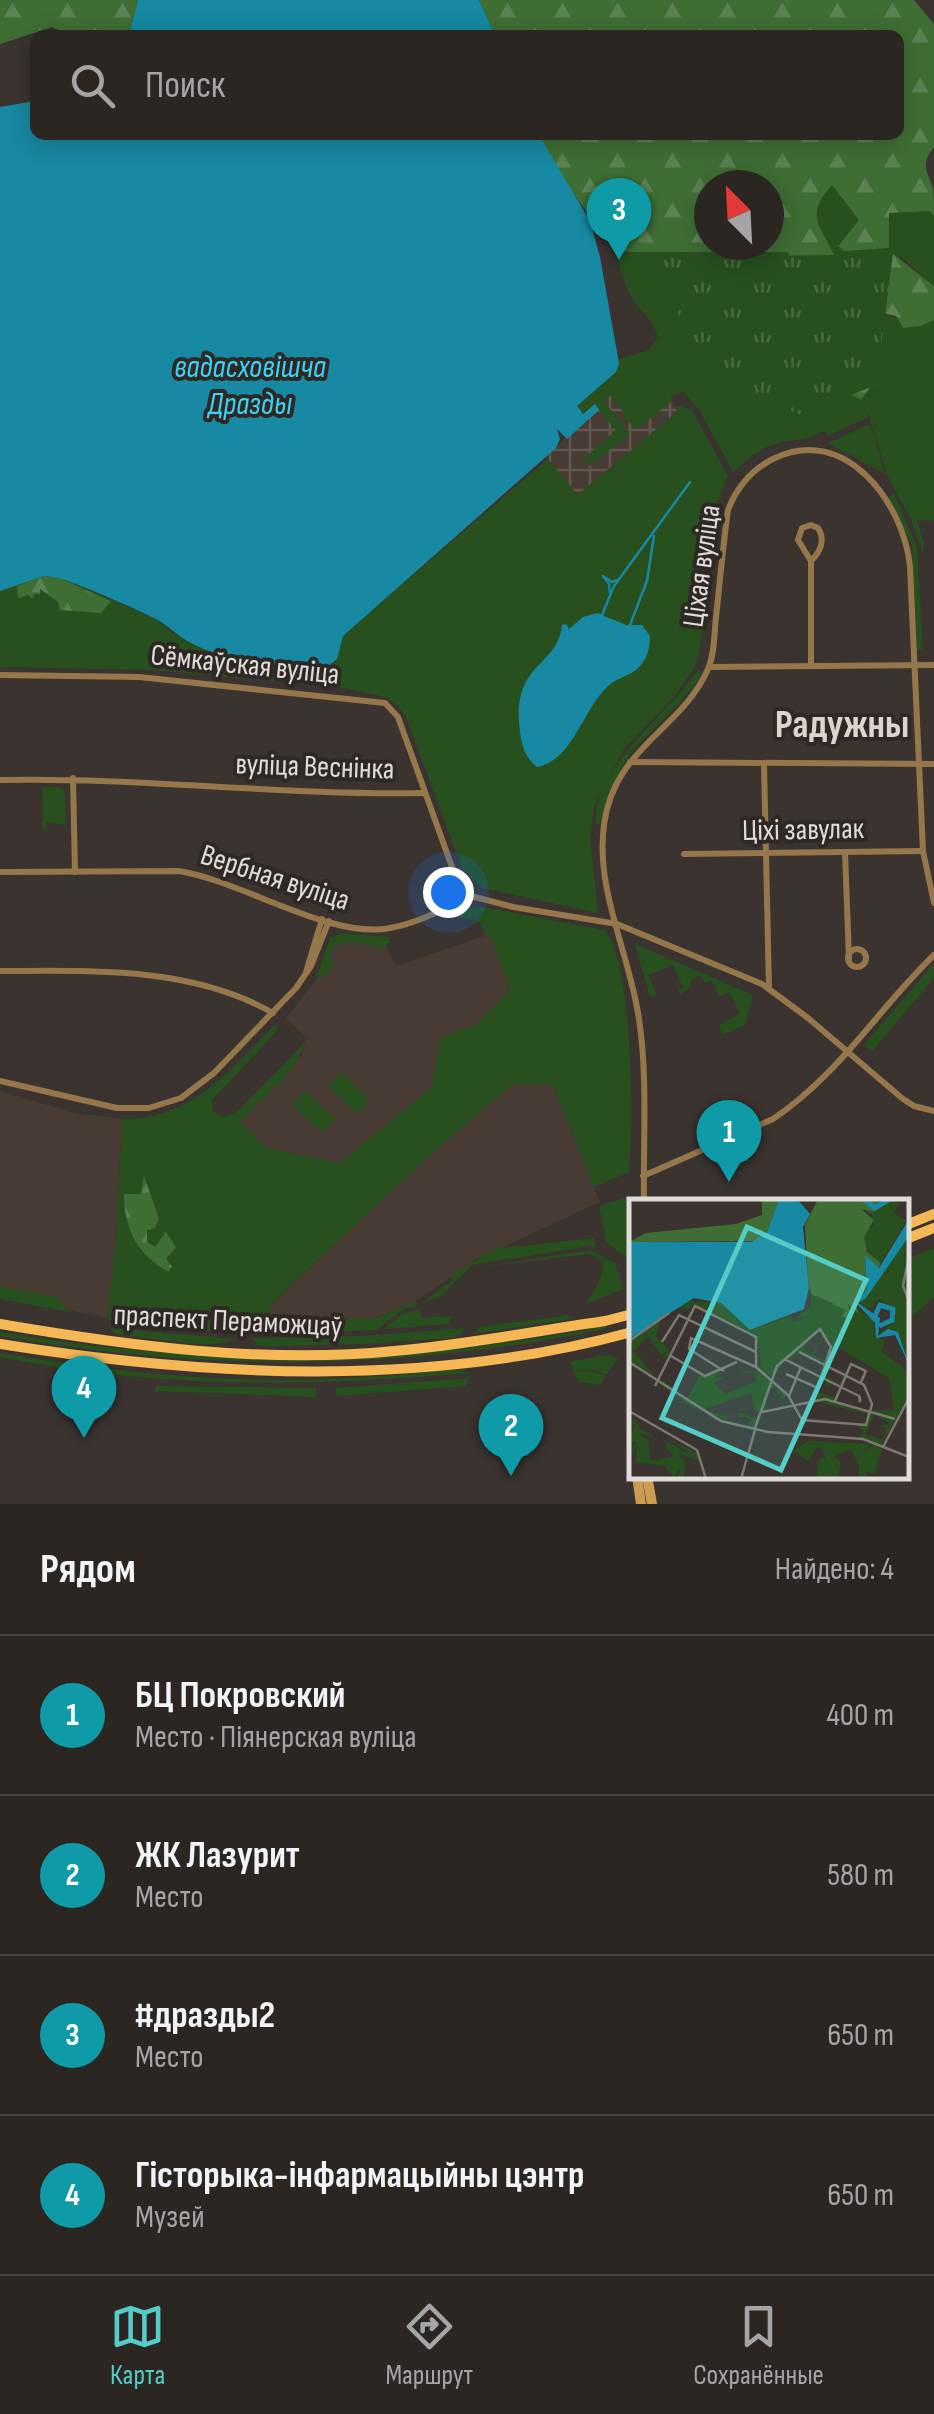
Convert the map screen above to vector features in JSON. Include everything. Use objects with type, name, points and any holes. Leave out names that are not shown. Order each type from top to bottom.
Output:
[{"type":"main road","points":[[909,1224],[934,1214]]},
{"type":"main road","points":[[909,1238],[934,1228]]},
{"type":"main road","name":"праспект Пераможцаў","points":[[0,1324],[67,1336],[185,1348],[318,1354],[394,1351],[629,1315]]},
{"type":"main road","name":"праспект Пераможцаў","points":[[0,1344],[148,1364],[258,1372],[395,1368],[473,1361],[536,1353],[629,1333]]},
{"type":"main road","points":[[637,1479],[641,1504]]},
{"type":"main road","points":[[648,1479],[652,1504]]},
{"type":"street","name":"Ціхая вуліца","points":[[644,1199],[641,1032],[604,865],[604,825],[629,762],[681,709],[709,667],[728,510],[736,491],[767,462],[790,452],[828,452],[856,465],[894,514],[909,553],[923,851],[934,904]]},
{"type":"street","points":[[811,561],[822,540],[818,528],[811,524],[802,528],[798,540],[811,561],[812,666]]},
{"type":"street","points":[[709,667],[934,666]]},
{"type":"street","name":"Сёмкаўская вуліца","points":[[0,674],[139,676],[379,701],[398,718],[425,793]]},
{"type":"street","points":[[629,762],[934,764]]},
{"type":"street","points":[[764,764],[769,989]]},
{"type":"street","points":[[73,778],[76,872]]},
{"type":"street","name":"вуліца Веснінка","points":[[0,780],[73,778],[344,795],[425,793],[456,876],[470,896]]},
{"type":"street","name":"Ціхі завулак","points":[[684,854],[923,851]]},
{"type":"street","points":[[845,852],[848,959]]},
{"type":"street","name":"Вербная вуліца","points":[[0,872],[180,871],[204,875],[326,920],[364,929],[390,929],[470,896]]},
{"type":"street","points":[[470,896],[617,924],[769,989],[903,1099],[934,1111]]},
{"type":"street","points":[[0,1081],[117,1108],[162,1105],[201,1085],[273,1013],[306,973],[326,920]]},
{"type":"street","points":[[643,1176],[774,1119],[812,1091],[934,955]]},
{"type":"street","points":[[0,971],[135,973],[228,992],[273,1013]]},
{"type":"shaded area","points":[[619,359],[640,363],[670,396],[678,411],[578,495],[545,457],[566,438],[535,404],[542,407],[618,367]]},
{"type":"shaded area","points":[[490,934],[510,990],[477,1024],[442,1038],[431,1088],[340,1163],[267,1148],[240,1121],[302,1055],[306,1037],[286,1018],[317,979],[330,947],[347,937],[382,939],[396,966]]},
{"type":"shaded area","points":[[513,1084],[553,1085],[600,1202],[475,1260],[412,1304],[367,1321],[240,1334],[431,1154]]},
{"type":"shaded area","points":[[0,1091],[75,1113],[122,1119],[116,1243],[107,1318],[0,1296]]},
{"type":"green space","points":[[0,0],[138,0],[130,30],[52,27],[30,30],[30,34],[0,44]]},
{"type":"green space","points":[[479,0],[914,0],[934,24],[934,147],[926,163],[933,188],[934,216],[930,211],[889,213],[889,248],[844,251],[838,246],[859,220],[832,185],[818,206],[818,222],[845,288],[792,277],[788,252],[784,252],[784,170],[694,170],[694,252],[615,252],[564,180],[542,140],[904,140],[904,30],[493,30]]},
{"type":"green space","points":[[832,184],[859,220],[838,245],[889,213],[930,211],[934,216],[934,286],[901,257],[878,312],[920,326],[934,320],[934,521],[917,520],[923,554],[910,517],[888,477],[866,407],[868,417],[828,436],[822,431],[812,437],[769,446],[733,472],[700,411],[683,391],[671,396],[672,401],[637,429],[622,417],[624,412],[610,396],[604,402],[629,435],[589,466],[583,459],[616,430],[595,405],[583,414],[577,405],[616,372],[619,359],[647,351],[658,339],[651,322],[629,293],[615,252],[694,252],[694,260],[784,260],[784,252],[788,252],[792,277],[833,254],[818,219],[825,193]]},
{"type":"green space","points":[[893,254],[934,286],[934,320],[903,328],[896,316],[878,312],[869,389],[861,400],[850,394],[877,257]]},
{"type":"green space","points":[[893,254],[876,385],[801,415],[719,377],[642,258],[784,260],[784,256]]},
{"type":"green space","points":[[676,407],[692,410],[728,476],[717,503],[706,613],[697,663],[675,696],[624,749],[595,803],[590,835],[598,913],[482,888],[462,868],[406,717],[385,697],[344,688],[153,670],[0,667],[0,591],[36,578],[72,582],[157,619],[173,633],[238,660],[301,672],[332,664],[337,659],[342,636],[548,459],[578,495],[677,412]]},
{"type":"green space","points":[[867,425],[871,427],[885,474],[828,443]]},
{"type":"green space","points":[[894,494],[917,547],[923,650],[917,650],[912,545],[888,498]]},
{"type":"green space","points":[[44,576],[59,578],[111,601],[101,613],[60,610],[58,602],[40,589],[40,595],[35,593],[32,599],[28,595],[18,598],[17,586]]},
{"type":"green space","points":[[697,671],[702,674],[695,684],[625,763],[596,825],[598,804],[618,763]]},
{"type":"green space","points":[[42,787],[60,787],[65,793],[66,825],[46,822],[43,831]]},
{"type":"green space","points":[[477,906],[604,930],[614,947],[629,1045],[629,1172],[594,1187],[553,1085],[513,1084],[431,1154],[269,1306],[274,1311],[263,1312],[240,1334],[115,1322],[107,1318],[116,1243],[122,1119],[170,1111],[190,1101],[226,1074],[276,1023],[277,1031],[212,1100],[213,1111],[221,1117],[236,1113],[305,1042],[287,1075],[240,1121],[267,1148],[340,1163],[431,1088],[441,1038],[477,1024],[510,990],[490,935],[486,935],[479,921],[456,917],[457,913]]},
{"type":"green space","points":[[341,933],[389,937],[390,942],[382,949],[353,942],[340,944],[330,954],[333,968],[321,979],[317,975],[330,938]]},
{"type":"green space","points":[[635,944],[753,995],[745,1025],[722,1035],[719,1025],[740,1014],[730,993],[719,996],[712,981],[705,983],[701,976],[691,979],[691,987],[680,994],[678,990],[683,988],[673,965],[648,975],[657,996],[650,997]]},
{"type":"green space","points":[[934,963],[934,978],[872,1051],[864,1045]]},
{"type":"green space","points":[[341,1072],[370,1100],[357,1114],[328,1087]]},
{"type":"green space","points":[[305,1091],[336,1119],[323,1133],[292,1105]]},
{"type":"green space","points":[[144,1176],[159,1219],[155,1228],[147,1230],[147,1242],[155,1247],[166,1232],[176,1247],[166,1259],[172,1266],[169,1272],[141,1249],[127,1218],[124,1194],[141,1194]]},
{"type":"green space","points":[[629,1199],[627,1258],[606,1242],[599,1206]]},
{"type":"green space","points":[[594,1238],[596,1248],[472,1265],[441,1296],[421,1303],[453,1280],[450,1276],[503,1244],[504,1248]]},
{"type":"green space","points":[[934,1248],[934,1297],[909,1319],[909,1258]]},
{"type":"green space","points":[[591,1250],[615,1263],[624,1289],[586,1304],[603,1267],[602,1261],[589,1254],[474,1268]]},
{"type":"green space","points":[[0,1286],[57,1297],[70,1312],[0,1299]]},
{"type":"green space","points":[[416,1301],[419,1304],[401,1311],[377,1330],[255,1334],[267,1323],[377,1318]]},
{"type":"green space","points":[[420,1309],[421,1318],[452,1316],[449,1324],[384,1329],[402,1314]]},
{"type":"green space","points":[[568,1315],[572,1319],[473,1334],[480,1327]]},
{"type":"green space","points":[[605,1326],[606,1329],[530,1343],[454,1353],[303,1362],[152,1356],[0,1336],[0,1332],[153,1352],[303,1357],[452,1349]]},
{"type":"green space","points":[[109,1328],[234,1339],[212,1344],[178,1342],[116,1334]]},
{"type":"green space","points":[[465,1328],[453,1338],[363,1344],[265,1346],[252,1338],[363,1336]]},
{"type":"green space","points":[[0,1353],[112,1369],[225,1379],[321,1379],[463,1369],[468,1373],[292,1383],[175,1380],[58,1367],[0,1357]]},
{"type":"green space","points":[[605,1355],[618,1358],[606,1375],[592,1369],[574,1371],[606,1376],[600,1385],[578,1382],[570,1362]]},
{"type":"green space","points":[[470,1378],[465,1386],[336,1396],[336,1388]]},
{"type":"green space","points":[[156,1386],[316,1388],[316,1397],[158,1391],[155,1394]]},
{"type":"water","points":[[138,0],[479,0],[493,30],[130,30]]},
{"type":"water","name":"вадасховішча Дразды","points":[[30,102],[30,140],[542,140],[590,221],[600,257],[619,363],[616,372],[577,406],[583,414],[595,404],[599,410],[567,439],[557,429],[560,439],[556,448],[343,636],[337,659],[324,667],[287,671],[223,656],[191,643],[152,617],[59,578],[44,576],[0,591],[0,107]]},
{"type":"water","points":[[597,613],[626,625],[642,625],[650,636],[647,655],[637,669],[612,683],[599,696],[569,745],[549,763],[537,767],[527,755],[521,737],[522,692],[552,650],[562,625],[569,629],[583,617]]},
{"type":"waterway","points":[[602,615],[614,586],[690,482]]},
{"type":"waterway","points":[[630,625],[647,581],[654,536]]},
{"type":"waterway","points":[[610,593],[603,576],[612,582],[618,580]]},
{"type":"place","name":"#дразды2","points":[[619,260]]},
{"type":"place","name":"БЦ Покровский","points":[[729,1182]]},
{"type":"place","name":"Гісторыка-інфармацыйны цэнтр","points":[[84,1438]]},
{"type":"place","name":"ЖК Лазурит","points":[[511,1476]]},
{"type":"district","name":"Радужны","points":[[842,725]]}]
